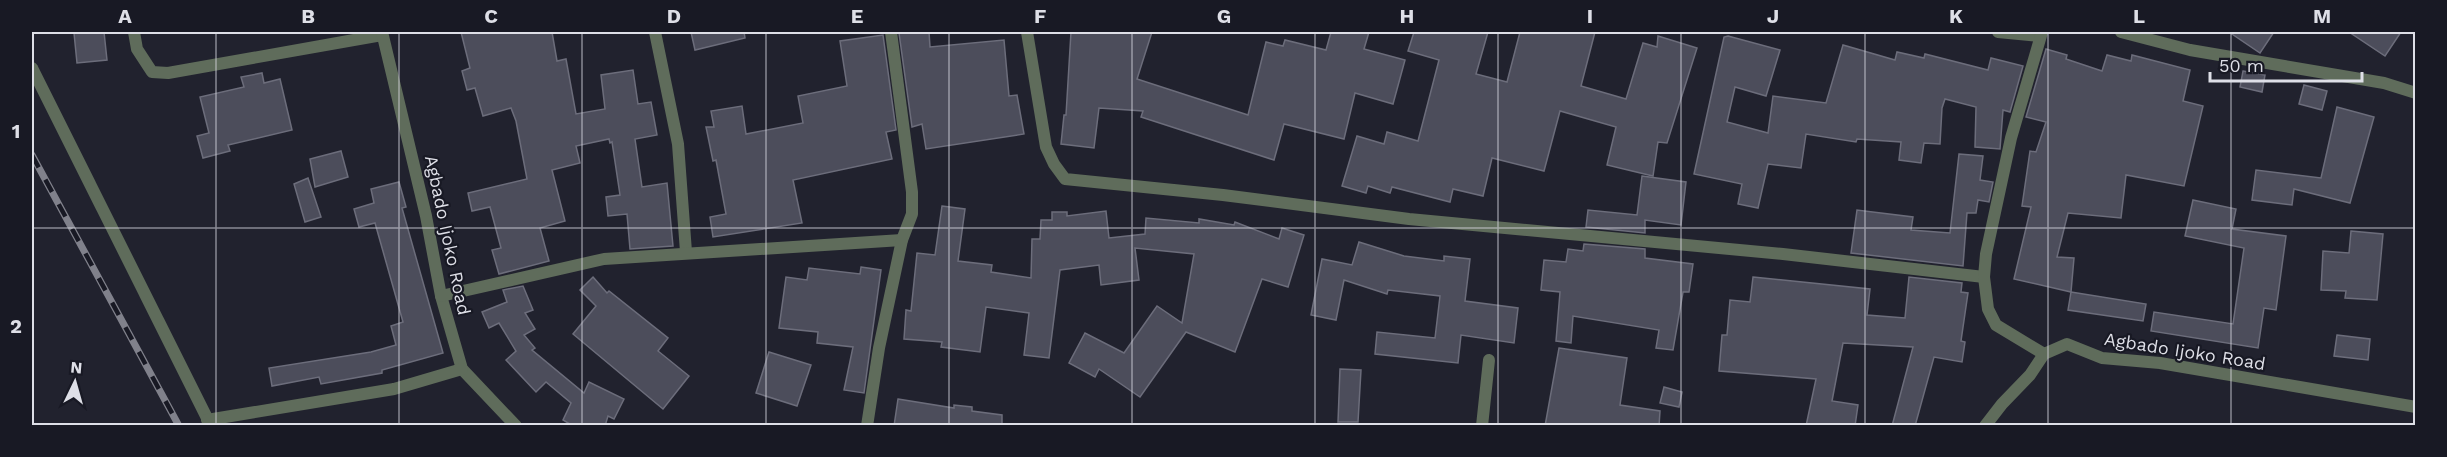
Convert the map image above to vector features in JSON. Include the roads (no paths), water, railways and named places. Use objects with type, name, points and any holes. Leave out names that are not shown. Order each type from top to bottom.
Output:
[{"type":"street","points":[[134,32],[137,48],[152,72],[168,73],[382,33]]},
{"type":"street","points":[[655,32],[678,144],[686,252]]},
{"type":"street","points":[[867,426],[879,348],[902,240],[912,214],[912,192],[891,32]]},
{"type":"street","points":[[1027,32],[1046,147],[1054,164],[1065,178],[1223,195],[1409,219],[1783,254],[1984,278]]},
{"type":"street","points":[[1985,426],[2002,404],[2030,375],[2044,354],[1996,325],[1988,309],[1984,278],[1986,254],[2011,138],[2041,34],[1998,32]]},
{"type":"street","points":[[2121,32],[2190,50],[2384,83],[2415,93]]},
{"type":"street","name":"Agbado Ijoko Road","points":[[382,33],[421,193],[441,296],[462,369],[516,426]]},
{"type":"street","points":[[32,68],[209,423],[394,389],[462,369]]},
{"type":"street","points":[[441,296],[604,259],[902,240]]},
{"type":"street","name":"Agbado Ijoko Road","points":[[2044,354],[2067,344],[2102,358],[2160,363],[2415,407]]},
{"type":"street","points":[[1482,426],[1489,360]]},
{"type":"railway","points":[[32,155],[179,426]]}]
